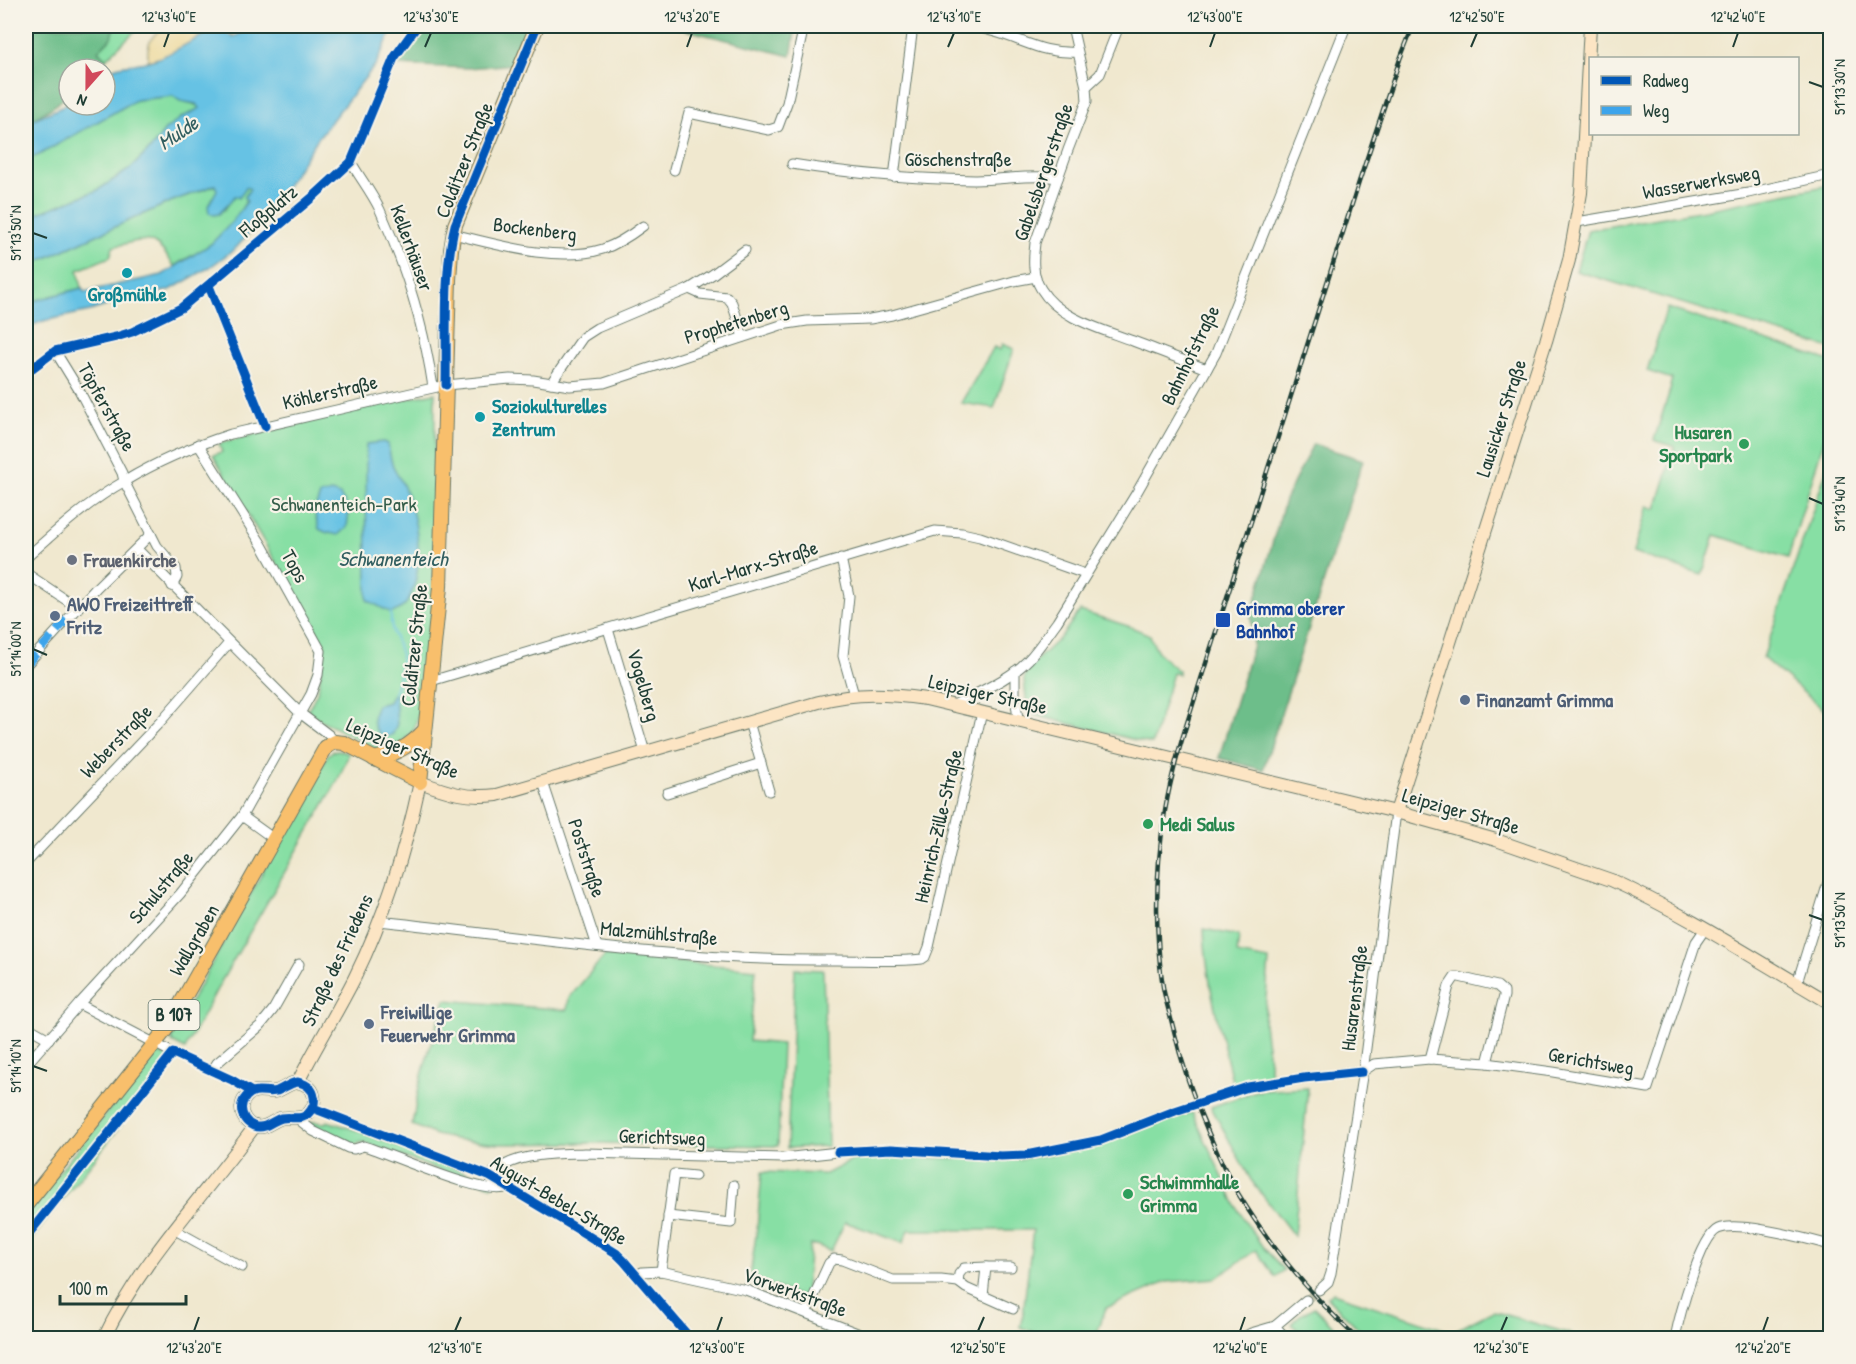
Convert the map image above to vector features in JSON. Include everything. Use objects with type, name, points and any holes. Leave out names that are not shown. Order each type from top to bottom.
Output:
[{"type":"main road","name":"Colditzer Straße","points":[[420,782],[440,587],[440,386],[453,234],[537,26]]},
{"type":"main road","name":"Lausicker Straße","points":[[1396,812],[1546,341],[1569,260],[1581,193],[1590,26]]},
{"type":"main road","name":"Leipziger Straße","points":[[335,742],[344,743],[420,782],[461,795],[481,797],[497,795],[828,700],[854,695],[895,695],[926,699],[1396,812],[1496,840],[1611,880],[1704,929],[1830,1003]]},
{"type":"main road","points":[[374,759],[400,751],[414,742],[425,730]]},
{"type":"main road","name":"Wallgraben","points":[[26,1205],[167,1028],[326,747],[335,742]]},
{"type":"main road","name":"Straße des Friedens","points":[[298,1082],[355,977],[380,921],[420,782]]},
{"type":"main road","points":[[298,1082],[305,1084],[313,1092],[315,1102],[309,1114],[298,1119],[284,1118],[264,1126],[255,1126],[246,1121],[242,1113],[245,1097],[252,1092],[276,1091],[298,1082]]},
{"type":"main road","points":[[104,1338],[127,1297],[155,1255],[255,1126]]},
{"type":"street","points":[[351,162],[394,58],[417,26]]},
{"type":"street","points":[[674,170],[689,113],[769,130],[778,127],[787,103],[804,26]]},
{"type":"street","name":"Göschenstraße","points":[[894,177],[913,26]]},
{"type":"street","points":[[967,26],[993,31],[1047,51],[1077,52]]},
{"type":"street","name":"Gabelsbergerstraße","points":[[1036,277],[1033,258],[1035,243],[1087,101],[1072,26]]},
{"type":"street","points":[[1086,87],[1100,74],[1119,26]]},
{"type":"street","name":"Bahnhofstraße","points":[[954,705],[1015,671],[1040,646],[1137,492],[1216,353],[1346,26]]},
{"type":"street","name":"Floßplatz","points":[[55,351],[132,332],[181,308],[351,162]]},
{"type":"street","name":"Kellerhäuser","points":[[351,162],[379,208],[401,264],[440,386]]},
{"type":"street","name":"Göschenstraße","points":[[792,164],[894,177],[978,180],[1045,176],[1058,178]]},
{"type":"street","name":"Wasserwerksweg","points":[[1577,222],[1748,193],[1830,176]]},
{"type":"street","name":"Bockenberg","points":[[453,234],[506,247],[568,255],[604,249],[625,239],[643,226]]},
{"type":"street","points":[[551,383],[583,337],[597,328],[689,289],[744,250]]},
{"type":"street","points":[[1036,277],[1047,296],[1066,312],[1095,326],[1207,369]]},
{"type":"street","name":"Prophetenberg","points":[[440,386],[510,379],[570,386],[604,383],[781,325],[807,321],[870,319],[892,315],[1036,277]]},
{"type":"street","points":[[689,289],[700,294],[727,297],[732,303],[743,337]]},
{"type":"street","points":[[26,373],[55,351]]},
{"type":"street","name":"Töpferstraße","points":[[55,351],[79,390],[124,481]]},
{"type":"street","name":"Köhlerstraße","points":[[26,558],[57,531],[124,481],[198,444],[265,426],[440,386]]},
{"type":"street","name":"Tops","points":[[198,444],[233,496],[321,651],[318,675],[312,694],[300,713]]},
{"type":"street","points":[[124,481],[157,546],[176,568],[177,577],[172,586]]},
{"type":"street","name":"Karl-Marx-Straße","points":[[431,681],[926,533],[943,531],[980,537],[1085,574]]},
{"type":"street","points":[[26,664],[151,534]]},
{"type":"street","name":"Leipziger Straße","points":[[137,549],[300,713],[335,742]]},
{"type":"street","points":[[841,558],[849,596],[843,656],[854,695]]},
{"type":"street","points":[[26,573],[74,612]]},
{"type":"street","name":"Vogelberg","points":[[608,629],[645,752]]},
{"type":"street","name":"Weberstraße","points":[[26,863],[52,833],[161,721],[229,643]]},
{"type":"street","points":[[1015,671],[1018,720]]},
{"type":"street","name":"Heinrich-Zille-Straße","points":[[929,948],[982,711]]},
{"type":"street","name":"Schulstraße","points":[[26,1065],[79,1004],[151,928],[242,816],[300,713]]},
{"type":"street","points":[[749,722],[769,791]]},
{"type":"street","points":[[667,793],[761,763]]},
{"type":"street","name":"Poststraße","points":[[543,782],[597,946]]},
{"type":"street","name":"Husarenstraße","points":[[1319,1290],[1328,1282],[1331,1273],[1362,1072],[1396,812]]},
{"type":"street","points":[[242,816],[274,839]]},
{"type":"street","points":[[1797,983],[1830,876]]},
{"type":"street","name":"Malzmühlstraße","points":[[380,921],[597,946],[744,959],[915,960],[925,957],[929,948]]},
{"type":"street","name":"Gerichtsweg","points":[[1362,1072],[1374,1064],[1430,1059],[1487,1063],[1648,1088],[1696,942],[1704,929]]},
{"type":"street","points":[[212,1071],[217,1063],[260,1026],[273,1010],[299,964]]},
{"type":"street","points":[[1430,1059],[1449,986],[1455,976],[1497,986],[1504,992],[1487,1063]]},
{"type":"street","points":[[79,1004],[252,1092]]},
{"type":"street","points":[[26,1026],[49,1039]]},
{"type":"street","name":"August-Bebel-Straße","points":[[313,1108],[489,1176],[508,1187],[616,1254],[690,1338]]},
{"type":"street","name":"August-Bebel-Straße","points":[[298,1119],[313,1131],[348,1148],[364,1146],[439,1174],[489,1189],[498,1190],[508,1187]]},
{"type":"street","name":"Gerichtsweg","points":[[489,1176],[506,1164],[532,1156],[585,1152],[783,1158],[838,1152]]},
{"type":"street","points":[[661,1271],[674,1174],[695,1176]]},
{"type":"street","points":[[668,1216],[731,1223],[734,1185]]},
{"type":"street","points":[[1675,1338],[1703,1247],[1710,1235],[1718,1228],[1736,1227],[1767,1231],[1830,1245]]},
{"type":"street","points":[[175,1230],[242,1267]]},
{"type":"street","points":[[806,1313],[829,1263],[834,1259],[893,1280],[958,1282],[966,1288],[1013,1309]]},
{"type":"street","points":[[983,1296],[986,1267]]},
{"type":"street","points":[[958,1282],[959,1274],[964,1268],[1011,1267]]},
{"type":"street","name":"Vorwerkstraße","points":[[636,1275],[642,1272],[661,1271],[746,1290],[870,1338]]},
{"type":"street","points":[[1242,1338],[1275,1326],[1306,1300]]},
{"type":"street","points":[[1275,1326],[1287,1338]]},
{"type":"green space","points":[[26,26],[116,26],[110,39],[98,51],[104,57],[57,57],[57,104],[26,124]]},
{"type":"green space","points":[[116,26],[140,26],[108,57],[104,57],[98,51],[110,39]]},
{"type":"green space","points":[[422,26],[529,26],[514,64],[469,68],[395,65]]},
{"type":"green space","points":[[671,26],[796,26],[791,56]]},
{"type":"green space","points":[[173,96],[201,108],[181,118],[165,130],[130,169],[98,190],[26,218],[26,160],[105,117],[117,117],[117,110],[136,100]]},
{"type":"green space","points":[[216,185],[224,210],[246,187],[250,189],[235,219],[224,233],[207,247],[174,266],[161,248],[149,241],[113,247],[110,257],[78,270],[82,288],[26,303],[26,267],[170,202]]},
{"type":"green space","points":[[1830,185],[1830,348],[1576,271],[1588,230]]},
{"type":"green space","name":"Husaren Sportpark","points":[[1667,308],[1830,361],[1830,421],[1788,558],[1715,535],[1702,575],[1633,553],[1647,506],[1656,509],[1675,447],[1654,440],[1672,379],[1647,371]]},
{"type":"green space","points":[[1002,344],[1014,349],[994,408],[961,403],[994,347],[1000,350]]},
{"type":"green space","name":"Schwanenteich-Park","points":[[435,393],[433,626],[426,685],[414,730],[397,748],[377,750],[307,713],[318,690],[325,646],[213,455],[222,452],[219,443],[361,408]]},
{"type":"green space","points":[[1313,444],[1363,460],[1263,770],[1219,758],[1253,645],[1251,616],[1285,500]]},
{"type":"green space","points":[[1830,460],[1830,715],[1763,658]]},
{"type":"green space","points":[[1080,611],[1150,635],[1161,655],[1178,670],[1178,674],[1173,673],[1152,744],[1031,714],[1027,706],[1024,679],[1028,668],[1060,638]]},
{"type":"green space","points":[[339,750],[349,754],[337,782],[222,980],[185,1049],[172,1042],[172,1035],[328,755]]},
{"type":"green space","points":[[1204,929],[1239,936],[1237,954],[1269,960],[1264,1024],[1271,1076],[1233,1085],[1211,988]]},
{"type":"green space","points":[[605,955],[756,969],[749,1041],[782,1044],[778,1146],[497,1144],[436,1135],[412,1125],[419,1087],[445,1000],[567,1010],[569,998]]},
{"type":"green space","points":[[795,969],[823,970],[828,1146],[787,1148]]},
{"type":"green space","points":[[158,1053],[175,1059],[26,1246],[26,1213],[153,1055]]},
{"type":"green space","points":[[1308,1088],[1294,1236],[1251,1180],[1211,1107],[1256,1091]]},
{"type":"green space","points":[[1192,1112],[1238,1210],[1262,1246],[1284,1270],[1275,1277],[1256,1250],[1216,1278],[1166,1282],[1106,1308],[1095,1338],[1033,1338],[1034,1332],[1020,1327],[1033,1230],[909,1230],[903,1243],[845,1222],[831,1251],[810,1245],[805,1298],[750,1277],[762,1172],[826,1174],[853,1160],[872,1157],[1018,1159],[1081,1149]]},
{"type":"green space","points":[[327,1121],[359,1131],[494,1184],[492,1186],[439,1170],[362,1142],[351,1146],[320,1132],[310,1123]]},
{"type":"green space","points":[[1333,1293],[1452,1332],[1493,1311],[1584,1338],[1368,1338],[1327,1297]]},
{"type":"green space","points":[[1314,1307],[1346,1338],[1307,1338],[1291,1324],[1300,1315]]},
{"type":"sand","points":[[170,26],[230,26],[233,37],[206,33],[166,56],[148,61],[149,43],[159,31]]},
{"type":"water","name":"Mulde","points":[[258,26],[394,26],[376,64],[318,138],[273,207],[236,248],[210,267],[170,290],[43,321],[26,328],[26,303],[82,288],[84,292],[162,275],[211,244],[232,222],[247,201],[244,198],[250,189],[246,187],[239,198],[235,196],[219,214],[209,213],[208,206],[217,190],[215,185],[170,202],[26,267],[26,218],[98,190],[130,169],[165,130],[200,108],[196,104],[180,101],[173,96],[136,100],[117,111],[117,67],[155,59],[218,29],[233,37]]},
{"type":"water","points":[[57,109],[57,117],[106,117],[26,160],[26,122]]},
{"type":"water","name":"Schwanenteich","points":[[384,442],[388,444],[393,466],[409,499],[418,549],[414,587],[406,604],[391,613],[367,600],[366,444]]},
{"type":"water","points":[[331,492],[340,495],[349,510],[347,527],[338,535],[319,529],[314,511],[320,495]]},
{"type":"water","points":[[393,694],[395,695],[397,724],[393,734],[387,737],[378,732],[373,719],[377,705],[389,702]]},
{"type":"waterway","points":[[391,613],[392,629],[401,661],[394,694]]},
{"type":"tunnel","points":[[1306,1300],[1319,1290]]},
{"type":"railway","points":[[1357,1338],[1308,1288],[1265,1234],[1235,1188],[1212,1142],[1179,1051],[1164,992],[1158,943],[1158,877],[1165,811],[1184,734],[1359,182],[1413,26]]},
{"type":"marked path","points":[[26,665],[71,615]]},
{"type":"cycle path","points":[[26,373],[55,351],[132,332],[181,308],[314,196],[351,162],[394,58],[417,26]]},
{"type":"cycle path","points":[[446,385],[447,284],[455,225],[537,26]]},
{"type":"cycle path","points":[[209,286],[265,426]]},
{"type":"cycle path","points":[[26,1237],[173,1053],[232,1080],[252,1092]]},
{"type":"cycle path","points":[[838,1152],[891,1149],[1001,1156],[1026,1155],[1101,1140],[1175,1111],[1248,1087],[1362,1072]]},
{"type":"cycle path","points":[[298,1082],[309,1087],[313,1094],[314,1105],[308,1114],[298,1118],[278,1119],[259,1127],[248,1123],[242,1113],[242,1108],[249,1094],[257,1091],[273,1092],[298,1082]]},
{"type":"cycle path","points":[[313,1108],[489,1176],[574,1227],[616,1253],[690,1338]]},
{"type":"place","name":"Großmühle","points":[[127,273]]},
{"type":"place","name":"Soziokulturelles Zentrum","points":[[480,417]]},
{"type":"place","name":"Husaren Sportpark","points":[[1744,444]]},
{"type":"place","name":"Frauenkirche","points":[[72,560]]},
{"type":"place","name":"AWO Freizeittreff Fritz","points":[[55,616]]},
{"type":"place","name":"Grimma oberer Bahnhof","points":[[1223,620]]},
{"type":"place","name":"Finanzamt Grimma","points":[[1465,700]]},
{"type":"place","name":"Medi Salus","points":[[1148,824]]},
{"type":"place","name":"Freiwillige Feuerwehr Grimma","points":[[369,1024]]},
{"type":"place","name":"Schwimmhalle Grimma","points":[[1128,1194]]}]
